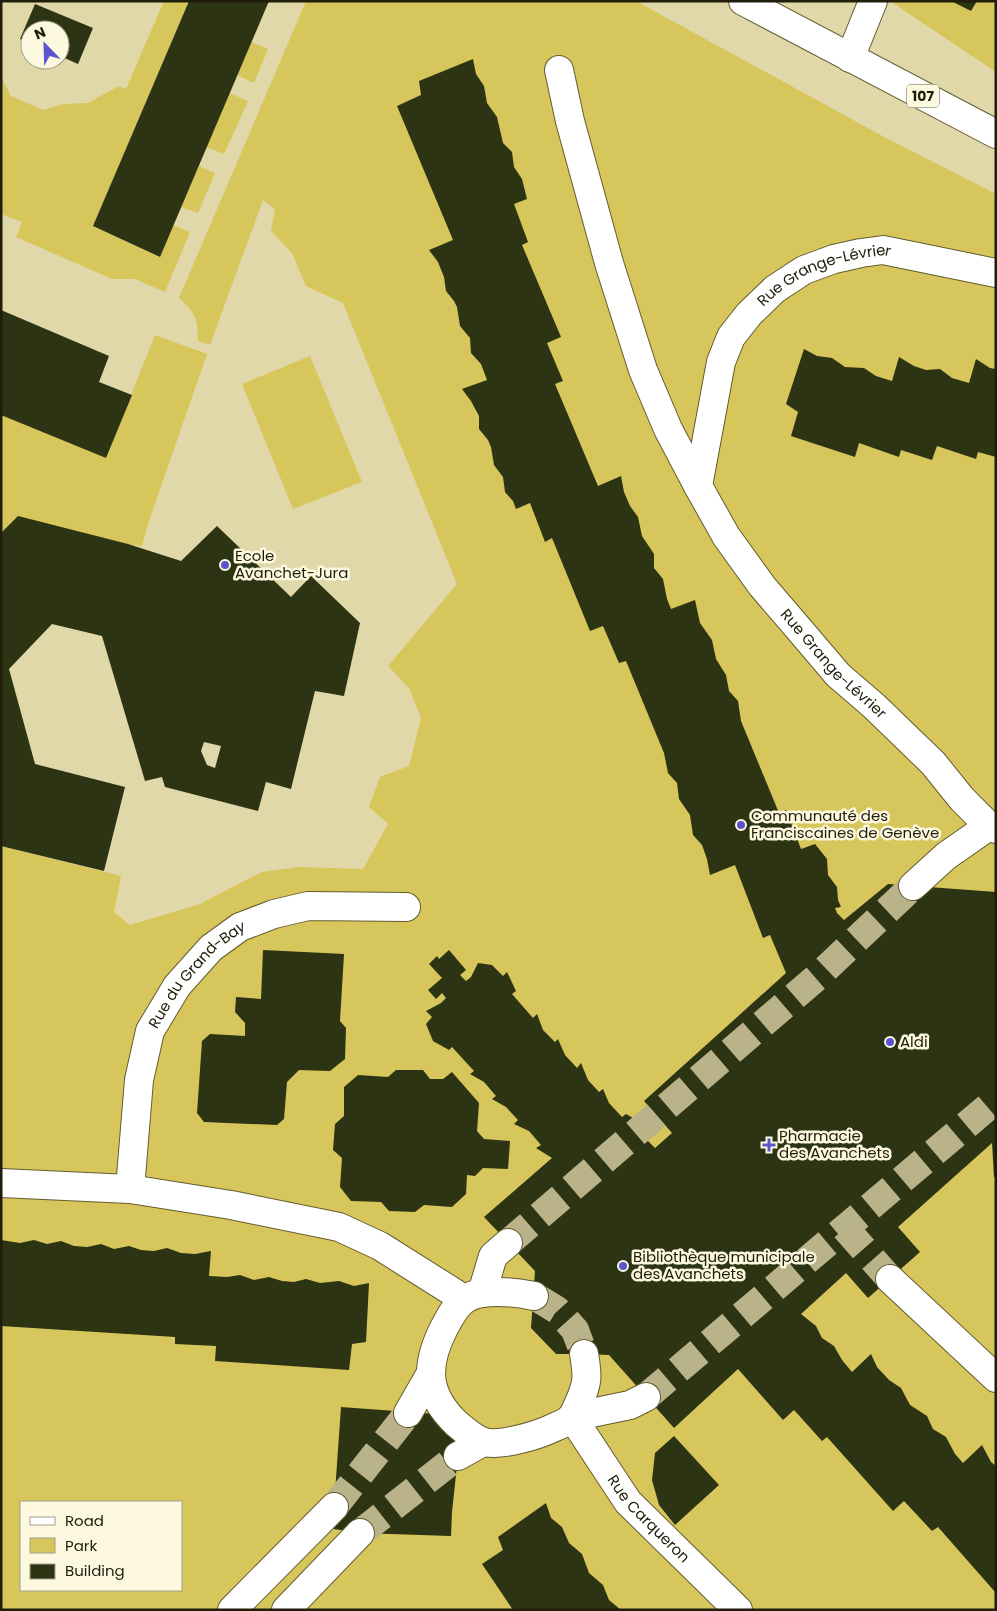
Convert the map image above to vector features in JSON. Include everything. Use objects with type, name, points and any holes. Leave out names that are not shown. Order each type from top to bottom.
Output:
[{"type":"street","name":"107","points":[[743,1],[996,134]]},
{"type":"street","points":[[850,58],[873,1]]},
{"type":"street","name":"Rue Grange-Lévrier","points":[[559,70],[570,121],[609,263],[643,370],[668,429],[726,536],[762,586],[838,675],[874,706],[933,763],[962,798],[992,827]]},
{"type":"street","name":"Rue Grange-Lévrier","points":[[698,486],[721,362],[731,337],[749,314],[775,289],[804,270],[819,264],[861,253],[884,250],[996,273]]},
{"type":"street","points":[[913,886],[946,856],[992,827]]},
{"type":"street","name":"Rue du Grand-Bay","points":[[130,1189],[139,1080],[150,1031],[178,986],[211,948],[240,927],[274,914],[308,906],[406,907]]},
{"type":"street","points":[[1,1183],[130,1189],[231,1205],[338,1227],[380,1246],[473,1296],[513,1291],[534,1296]]},
{"type":"street","points":[[483,1442],[463,1430],[447,1414],[435,1397],[431,1373],[436,1344],[449,1318],[473,1296],[493,1256],[508,1243]]},
{"type":"street","points":[[890,1279],[996,1378]]},
{"type":"street","points":[[572,1418],[586,1387],[587,1371],[584,1354]]},
{"type":"street","points":[[408,1413],[431,1373]]},
{"type":"street","points":[[458,1456],[483,1442],[512,1442],[541,1433],[572,1418],[630,1405],[646,1397]]},
{"type":"street","name":"Rue Carqueron","points":[[572,1418],[628,1502],[738,1610]]},
{"type":"street","points":[[232,1610],[334,1507]]},
{"type":"street","points":[[286,1610],[360,1533]]},
{"type":"green space","points":[[164,1],[189,1],[93,226],[159,257],[173,225],[190,232],[165,292],[135,279],[112,279],[16,237],[22,222],[1,214],[1,77],[11,96],[43,110],[63,104],[88,103],[119,86],[126,89]]},
{"type":"green space","points":[[306,1],[316,3],[317,1],[636,1],[886,138],[996,194],[996,1610],[1,1610],[1,846],[121,876],[114,912],[130,925],[200,904],[262,872],[299,867],[363,869],[388,824],[369,807],[380,777],[409,766],[421,718],[409,688],[388,666],[457,584],[343,303],[306,286],[292,253],[271,231],[275,209],[263,200],[210,345],[198,341],[195,317],[179,298]]},
{"type":"green space","points":[[890,1],[996,1],[996,72]]},
{"type":"green space","points":[[251,42],[268,49],[254,83],[237,75]]},
{"type":"green space","points":[[229,93],[248,101],[224,154],[206,147]]},
{"type":"green space","points":[[199,166],[215,173],[198,213],[181,207]]},
{"type":"green space","points":[[155,335],[207,354],[142,546],[1,533],[1,412],[106,458]]},
{"type":"green space","points":[[310,356],[362,482],[293,509],[242,384]]},
{"type":"building","points":[[189,1],[269,1],[160,257],[93,226]]},
{"type":"building","points":[[951,1],[977,1],[971,11]]},
{"type":"building","points":[[35,4],[93,28],[78,64],[70,60],[70,20],[28,20]]},
{"type":"building","points":[[473,59],[476,74],[484,86],[487,103],[497,117],[503,143],[512,152],[514,167],[522,179],[527,199],[514,204],[528,242],[522,245],[561,337],[547,343],[563,381],[555,384],[598,486],[621,476],[624,492],[630,506],[638,517],[642,536],[654,554],[654,568],[663,579],[671,609],[695,600],[700,623],[712,640],[716,659],[726,675],[729,691],[738,701],[741,721],[779,813],[786,810],[801,849],[815,844],[827,859],[828,875],[837,887],[838,900],[841,907],[835,908],[837,913],[844,920],[888,884],[996,892],[996,1177],[994,1177],[992,1143],[898,1227],[920,1252],[868,1298],[846,1273],[801,1314],[816,1326],[822,1338],[834,1346],[852,1372],[871,1354],[877,1367],[889,1380],[901,1388],[910,1405],[927,1416],[933,1429],[946,1437],[955,1454],[963,1463],[982,1445],[991,1462],[996,1466],[996,1593],[938,1527],[932,1531],[904,1501],[893,1511],[827,1437],[822,1441],[794,1410],[783,1420],[738,1369],[674,1428],[609,1355],[556,1354],[531,1328],[535,1271],[484,1217],[552,1158],[536,1148],[541,1145],[529,1131],[514,1124],[518,1120],[506,1107],[492,1099],[496,1096],[484,1082],[470,1074],[474,1071],[452,1047],[449,1050],[433,1041],[426,1024],[432,1017],[426,1011],[446,998],[442,993],[436,999],[428,990],[442,978],[429,964],[437,956],[439,959],[449,950],[466,970],[460,975],[466,981],[471,977],[478,963],[492,965],[503,976],[507,972],[516,991],[512,994],[533,1018],[537,1014],[543,1030],[555,1042],[558,1039],[565,1055],[577,1068],[581,1063],[588,1080],[599,1092],[603,1089],[609,1103],[622,1117],[626,1114],[642,1123],[649,1138],[647,1140],[655,1148],[672,1133],[644,1101],[786,973],[770,935],[763,938],[735,865],[710,875],[702,845],[693,835],[690,815],[679,799],[677,783],[668,773],[664,753],[626,661],[619,663],[603,626],[590,631],[552,538],[545,542],[530,503],[516,509],[513,501],[505,492],[503,477],[494,465],[491,447],[479,429],[479,416],[462,389],[487,380],[481,364],[471,353],[470,338],[460,326],[457,307],[446,291],[444,277],[438,262],[429,250],[453,240],[397,106],[421,95],[419,81]]},
{"type":"building","points":[[1,310],[109,356],[99,382],[132,395],[106,458],[1,415]]},
{"type":"building","points":[[804,349],[817,356],[832,358],[845,367],[864,368],[876,376],[892,381],[899,357],[914,366],[926,370],[940,369],[952,378],[969,383],[976,359],[990,368],[996,369],[996,457],[978,452],[976,459],[937,446],[932,460],[901,450],[899,457],[859,443],[855,457],[791,436],[798,412],[786,404]]},
{"type":"building","points":[[18,516],[128,544],[181,561],[217,526],[291,597],[311,576],[360,623],[344,696],[315,691],[291,789],[266,782],[258,811],[165,787],[162,777],[145,781],[102,636],[52,624],[9,669],[35,764],[125,787],[104,871],[1,846],[1,533]],"holes":[[[204,742],[221,746],[215,768],[207,765],[201,751]]]},
{"type":"building","points":[[263,950],[344,954],[340,1021],[346,1028],[345,1059],[330,1071],[299,1070],[287,1082],[284,1119],[277,1125],[204,1122],[197,1113],[202,1041],[210,1034],[245,1036],[245,1023],[235,1012],[236,997],[261,999]]},
{"type":"building","points":[[396,1070],[423,1070],[430,1079],[443,1079],[452,1072],[479,1103],[477,1131],[484,1139],[510,1141],[508,1169],[483,1168],[475,1176],[467,1175],[466,1194],[452,1207],[424,1205],[415,1212],[389,1211],[381,1202],[351,1201],[340,1187],[342,1158],[333,1150],[335,1124],[344,1116],[344,1087],[358,1075],[388,1077]]},
{"type":"building","points":[[1,1240],[20,1243],[34,1240],[47,1244],[61,1241],[74,1246],[87,1247],[101,1244],[114,1249],[129,1246],[141,1250],[154,1251],[167,1248],[181,1253],[195,1254],[211,1251],[209,1276],[227,1277],[240,1275],[254,1280],[269,1277],[294,1282],[306,1279],[320,1283],[339,1281],[354,1286],[369,1283],[366,1342],[352,1344],[349,1370],[215,1361],[216,1346],[175,1344],[175,1337],[1,1326]]},
{"type":"building","points":[[341,1407],[436,1414],[457,1439],[458,1456],[451,1536],[360,1533],[334,1529]]},
{"type":"building","points":[[674,1436],[719,1485],[675,1525],[659,1505],[652,1480],[655,1453]]},
{"type":"building","points":[[546,1503],[551,1518],[562,1527],[569,1543],[582,1554],[589,1573],[603,1585],[609,1600],[621,1610],[513,1610],[482,1564],[503,1550],[498,1537]]},
{"type":"tunnel","points":[[508,1243],[816,978],[913,886]]},
{"type":"tunnel","points":[[646,1397],[996,1100]]},
{"type":"tunnel","points":[[845,1228],[890,1279]]},
{"type":"tunnel","points":[[534,1296],[557,1310],[575,1330],[584,1354]]},
{"type":"tunnel","points":[[334,1507],[408,1413]]},
{"type":"tunnel","points":[[360,1533],[458,1456]]},
{"type":"place","name":"Ecole Avanchet-Jura","points":[[225,565]]},
{"type":"place","name":"Communauté des Franciscaines de Genève","points":[[741,825]]},
{"type":"place","name":"Aldi","points":[[890,1042]]},
{"type":"place","name":"Pharmacie des Avanchets","points":[[769,1145]]},
{"type":"place","name":"Bibliothèque municipale des Avanchets","points":[[623,1266]]}]
